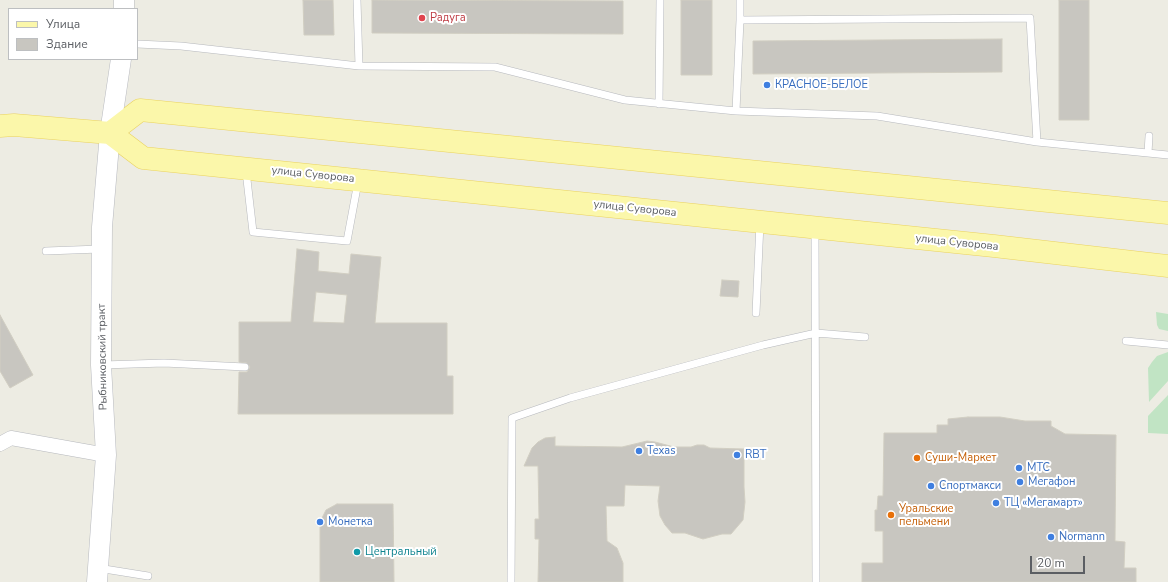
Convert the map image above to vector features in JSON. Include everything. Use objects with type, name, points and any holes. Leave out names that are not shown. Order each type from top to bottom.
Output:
[{"type":"main road","name":"Рыбниковский тракт","points":[[98,575],[106,455],[101,365],[102,227],[110,133],[121,60]]},
{"type":"main road","points":[[0,126],[14,125],[110,133],[140,110],[1168,213]]},
{"type":"main road","name":"улица Суворова","points":[[110,133],[143,158],[1168,266]]},
{"type":"street","points":[[0,444],[11,438],[106,455]]},
{"type":"lane","points":[[357,0],[358,66]]},
{"type":"lane","points":[[659,104],[660,0]]},
{"type":"lane","points":[[736,111],[740,0]]},
{"type":"lane","points":[[740,20],[1030,18],[1037,142]]},
{"type":"lane","points":[[138,44],[181,46],[358,66],[496,67],[625,100],[736,111],[877,116],[1037,142],[1168,155]]},
{"type":"lane","points":[[1148,153],[1149,136]]},
{"type":"lane","points":[[246,169],[252,232],[347,241],[358,180]]},
{"type":"lane","points":[[756,313],[760,223]]},
{"type":"lane","points":[[816,228],[816,582]]},
{"type":"lane","points":[[46,251],[102,248]]},
{"type":"lane","points":[[511,582],[512,418],[570,398],[763,345],[816,333],[865,336]]},
{"type":"lane","points":[[1126,341],[1168,345]]},
{"type":"lane","points":[[101,365],[164,363],[245,368]]},
{"type":"lane","points":[[98,575],[148,576]]},
{"type":"green space","points":[[1156,312],[1168,314],[1168,331],[1159,329],[1157,325]]},
{"type":"green space","points":[[1168,352],[1168,381],[1149,402],[1148,368],[1157,356]]},
{"type":"green space","points":[[1168,395],[1168,434],[1148,433],[1148,416]]},
{"type":"building","points":[[303,0],[333,0],[334,35],[304,35]]},
{"type":"building","points":[[372,0],[623,1],[623,34],[372,33]]},
{"type":"building","points":[[681,0],[712,0],[712,75],[681,75]]},
{"type":"building","points":[[1059,0],[1089,0],[1089,120],[1059,120]]},
{"type":"building","points":[[1002,39],[1002,72],[753,74],[753,41]]},
{"type":"building","points":[[297,249],[319,252],[318,271],[349,274],[351,254],[381,257],[375,323],[447,323],[447,376],[453,376],[453,414],[238,414],[239,372],[247,372],[250,367],[247,363],[239,362],[239,322],[291,322]],"holes":[[[316,292],[347,295],[344,323],[313,322]]]},
{"type":"building","points":[[722,280],[739,281],[738,297],[720,296]]},
{"type":"building","points":[[0,315],[33,375],[10,388],[0,371]]},
{"type":"building","name":"ТЦ «Мегамарт»","points":[[968,417],[1000,417],[1025,421],[1051,421],[1051,426],[1065,434],[1116,435],[1115,541],[1125,542],[1124,568],[1136,568],[1136,582],[862,582],[862,563],[883,563],[883,531],[875,531],[875,510],[877,510],[878,496],[883,496],[884,433],[937,433],[937,425],[948,425],[948,419]]},
{"type":"building","points":[[555,437],[555,446],[622,447],[647,441],[674,447],[704,445],[710,448],[744,449],[745,502],[743,520],[731,534],[722,534],[703,539],[685,533],[672,533],[660,516],[658,501],[660,486],[625,485],[624,506],[606,506],[607,541],[617,548],[623,563],[623,582],[538,582],[539,539],[535,539],[535,519],[539,519],[538,466],[524,466],[532,448],[538,442],[545,438]]},
{"type":"building","name":"Центральный","points":[[337,504],[393,504],[394,582],[320,582],[320,522],[326,510]]},
{"type":"place","name":"Радуга","points":[[422,18]]},
{"type":"place","name":"КРАСНОЕ-БЕЛОЕ","points":[[767,85]]},
{"type":"place","name":"Texas","points":[[639,451]]},
{"type":"place","name":"RBT","points":[[737,455]]},
{"type":"place","name":"Суши-Маркет","points":[[917,458]]},
{"type":"place","name":"МТС","points":[[1019,468]]},
{"type":"place","name":"Мегафон","points":[[1020,482]]},
{"type":"place","name":"Спортмакси","points":[[931,486]]},
{"type":"place","name":"ТЦ «Мегамарт»","points":[[996,503]]},
{"type":"place","name":"Уральские пельмени","points":[[891,515]]},
{"type":"place","name":"Монетка","points":[[320,522]]},
{"type":"place","name":"Normann","points":[[1051,537]]},
{"type":"place","name":"Центральный","points":[[357,552]]}]
